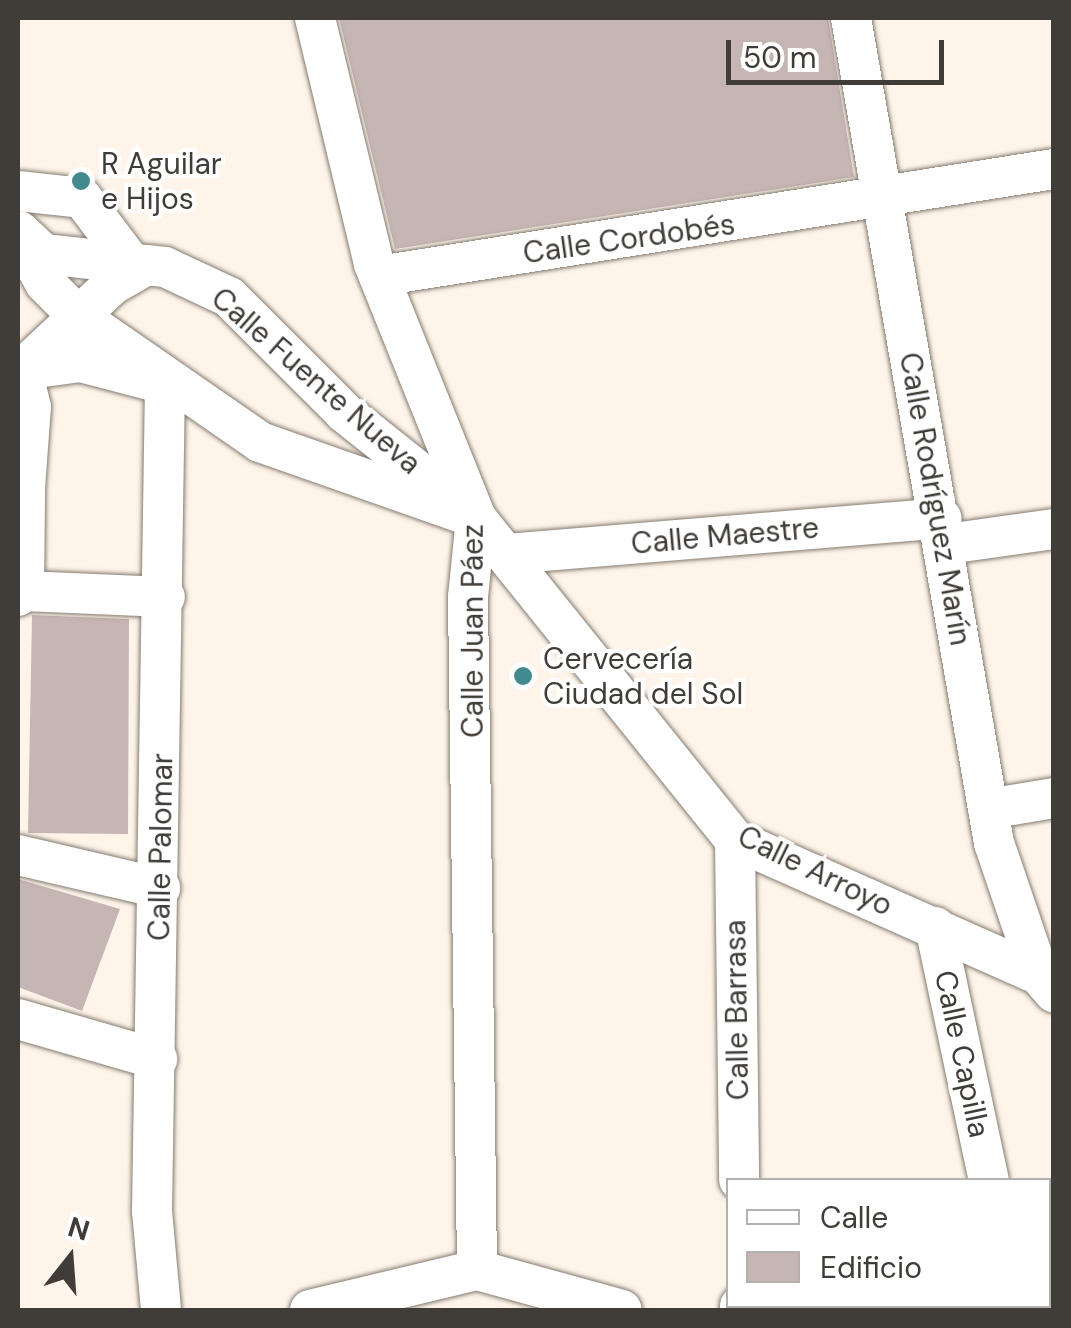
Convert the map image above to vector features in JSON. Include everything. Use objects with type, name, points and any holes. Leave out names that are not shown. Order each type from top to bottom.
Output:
[{"type":"street","name":"Calle Juan Páez","points":[[315,18],[378,276],[476,518],[468,596],[478,1270]]},
{"type":"street","name":"Calle Rodríguez Marín","points":[[851,18],[879,202],[945,531],[988,809],[1046,983]]},
{"type":"street","name":"Calle Cordobés","points":[[378,276],[879,202],[1054,169]]},
{"type":"street","points":[[18,192],[82,198],[139,264],[20,372]]},
{"type":"street","points":[[18,232],[46,282],[78,316],[165,384],[260,442],[476,518]]},
{"type":"street","name":"Calle Fuente Nueva","points":[[18,232],[44,254],[139,264],[229,298],[345,413],[476,518]]},
{"type":"street","points":[[20,372],[80,362],[165,384]]},
{"type":"street","points":[[20,372],[31,407],[21,490],[21,594],[165,597]]},
{"type":"street","name":"Calle Palomar","points":[[161,1310],[152,1211],[165,597],[165,384]]},
{"type":"street","name":"Calle Arroyo","points":[[476,518],[735,840],[935,927],[1046,983]]},
{"type":"street","name":"Calle Maestre","points":[[507,554],[1054,529]]},
{"type":"street","points":[[988,809],[1054,798]]},
{"type":"street","name":"Calle Barrasa","points":[[735,840],[739,1178]]},
{"type":"street","points":[[18,854],[160,888]]},
{"type":"street","name":"Calle Capilla","points":[[935,927],[989,1178]]},
{"type":"street","points":[[18,1018],[157,1059]]},
{"type":"street","points":[[310,1310],[478,1270],[622,1310]]},
{"type":"building","points":[[339,18],[828,18],[854,177],[395,249]]},
{"type":"building","points":[[32,615],[129,619],[128,834],[28,833]]},
{"type":"building","points":[[18,879],[120,909],[82,1011],[18,987]]},
{"type":"place","name":"R Aguilar e Hijos","points":[[81,181]]},
{"type":"place","name":"Cervecería Ciudad del Sol","points":[[523,676]]}]
